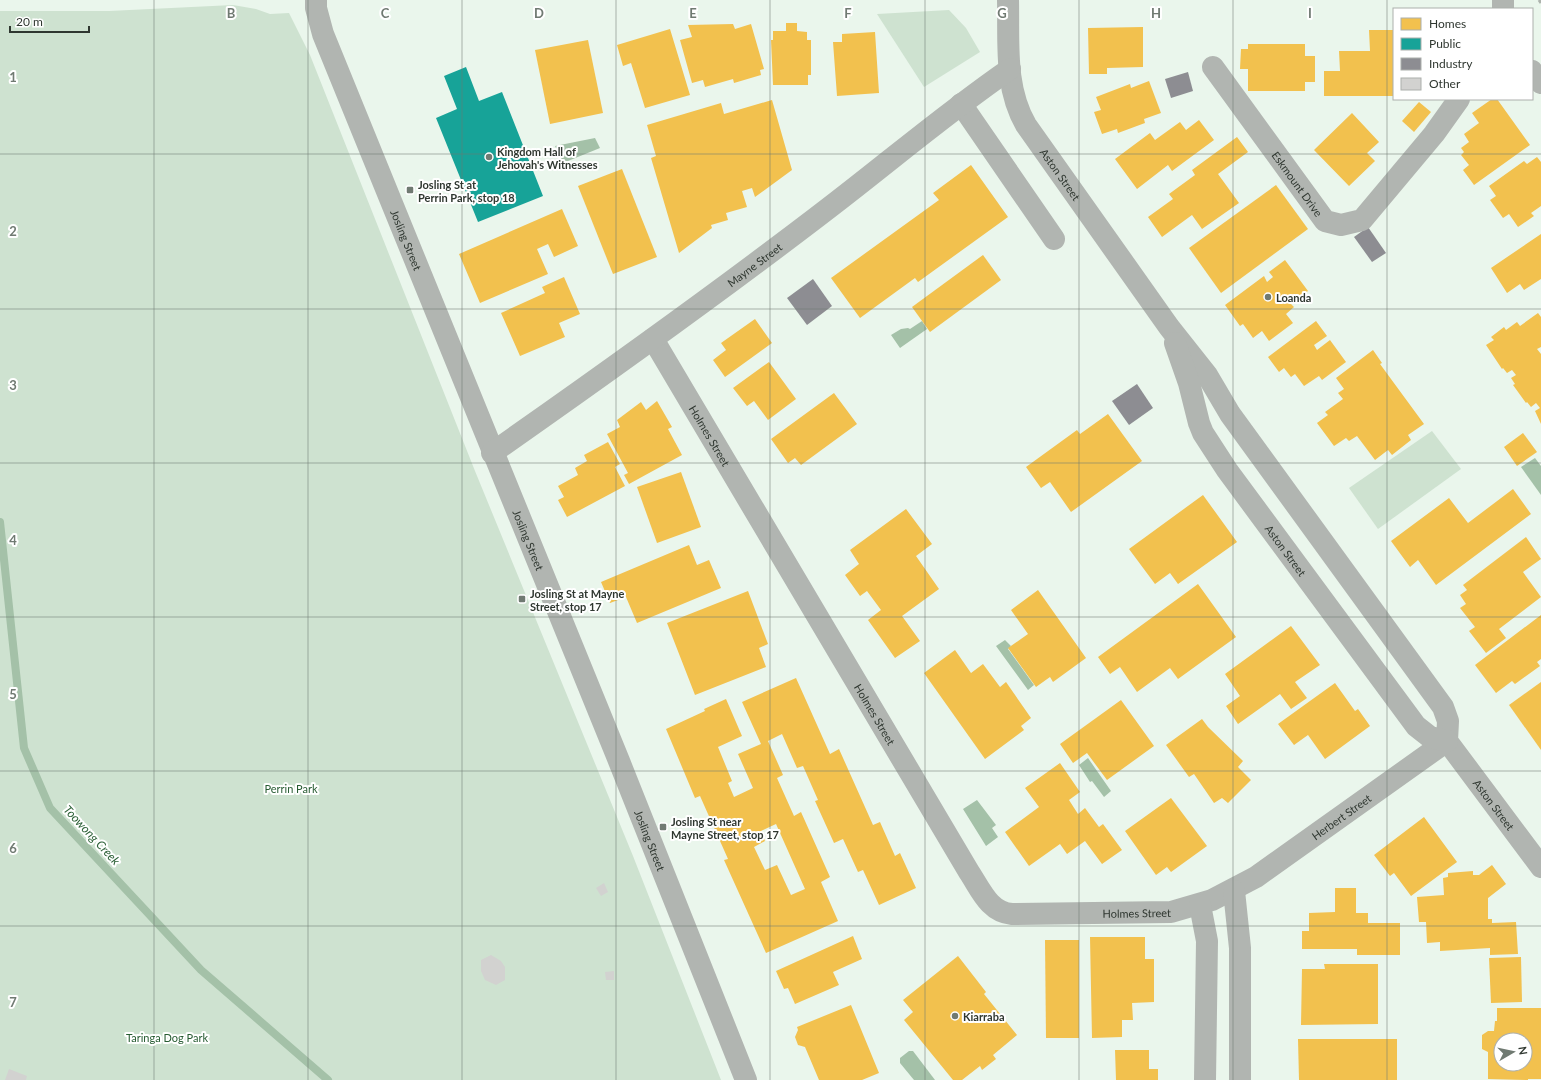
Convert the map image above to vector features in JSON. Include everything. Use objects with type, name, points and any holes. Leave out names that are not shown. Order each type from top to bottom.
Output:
[{"type":"street","name":"Josling Street","points":[[316,0],[318,17],[323,34],[492,453],[619,761],[746,1080]]},
{"type":"street","name":"Aston Street","points":[[1008,0],[1010,70],[1014,100],[1026,125],[1169,327],[1207,375],[1230,414],[1443,707],[1448,721],[1447,741],[1541,867]]},
{"type":"street","name":"Eskmount Drive","points":[[1213,67],[1325,221],[1341,225],[1362,220],[1434,134],[1458,100]]},
{"type":"street","name":"Mayne Street","points":[[492,453],[653,339],[818,217],[961,104],[1010,70]]},
{"type":"street","points":[[1533,72],[1541,83]]},
{"type":"street","points":[[961,104],[1054,239]]},
{"type":"street","name":"Aston Street","points":[[1169,327],[1189,383],[1199,423],[1227,470],[1416,726],[1430,737],[1447,741]]},
{"type":"street","name":"Holmes Street","points":[[653,339],[969,872],[992,906],[1001,913],[1012,914],[1159,913],[1200,905]]},
{"type":"street","name":"Herbert Street","points":[[1200,905],[1234,890],[1285,858],[1447,741]]},
{"type":"street","points":[[1234,890],[1240,948],[1240,1080]]},
{"type":"street","points":[[1200,905],[1207,941],[1205,1080]]},
{"type":"green space","name":"Perrin Park","points":[[233,5],[256,9],[270,14],[289,13],[310,55],[475,471],[633,856],[721,1080],[0,1080],[0,11],[109,11]]},
{"type":"green space","points":[[949,10],[966,28],[980,52],[924,87],[877,14]]},
{"type":"green space","points":[[1432,431],[1461,469],[1378,529],[1349,488]]},
{"type":"shaded area","points":[[595,138],[600,148],[563,163],[555,146]]},
{"type":"shaded area","points":[[922,321],[927,329],[900,348],[891,335],[901,329],[910,329]]},
{"type":"shaded area","points":[[1535,458],[1541,466],[1541,495],[1521,467]]},
{"type":"shaded area","points":[[1005,640],[1011,646],[1008,649],[1034,685],[1028,690],[996,646]]},
{"type":"shaded area","points":[[1088,758],[1111,791],[1104,797],[1092,781],[1090,782],[1079,765]]},
{"type":"shaded area","points":[[977,800],[996,825],[992,828],[998,837],[986,846],[963,809]]},
{"type":"shaded area","points":[[909,1051],[913,1051],[935,1080],[914,1080],[900,1063],[900,1058]]},
{"type":"building: Homes","points":[[786,23],[797,23],[797,31],[807,32],[807,40],[811,40],[811,75],[808,75],[808,85],[773,85],[771,40],[773,40],[773,31],[786,31]]},
{"type":"building: Homes","points":[[733,24],[735,29],[751,24],[764,69],[760,70],[761,75],[734,83],[733,79],[705,87],[703,80],[692,83],[680,40],[692,37],[688,25]]},
{"type":"building: Homes","points":[[1143,27],[1143,67],[1107,68],[1107,74],[1089,74],[1088,28]]},
{"type":"building: Homes","points":[[670,29],[690,95],[645,108],[631,63],[623,66],[617,45]]},
{"type":"building: Homes","points":[[1369,30],[1393,30],[1393,96],[1324,96],[1324,71],[1340,71],[1339,51],[1370,51]]},
{"type":"building: Homes","points":[[875,32],[879,93],[837,96],[833,42],[842,42],[842,34]]},
{"type":"building: Homes","points":[[588,40],[603,113],[550,124],[535,50]]},
{"type":"building: Homes","points":[[1248,44],[1305,44],[1305,56],[1315,56],[1315,82],[1305,82],[1305,91],[1248,91],[1248,69],[1240,69],[1241,49],[1248,49]]},
{"type":"building: Homes","points":[[1149,81],[1161,113],[1144,119],[1145,123],[1118,133],[1117,129],[1102,134],[1094,112],[1101,110],[1096,97],[1130,84],[1131,88]]},
{"type":"building: Homes","points":[[772,100],[792,170],[755,197],[752,188],[742,191],[747,207],[726,213],[728,220],[711,225],[712,228],[679,253],[651,158],[656,156],[647,125],[721,103],[724,114]]},
{"type":"building: Homes","points":[[1491,100],[1498,100],[1530,145],[1474,185],[1463,170],[1469,165],[1461,155],[1464,152],[1461,148],[1469,142],[1464,134],[1479,123],[1472,113]]},
{"type":"building: Homes","points":[[1419,102],[1431,112],[1414,132],[1402,121]]},
{"type":"building: Homes","points":[[1352,113],[1379,142],[1367,153],[1375,161],[1349,186],[1314,150]]},
{"type":"building: Homes","points":[[1199,120],[1214,140],[1172,171],[1168,165],[1137,189],[1115,159],[1150,133],[1155,140],[1180,122],[1186,130]]},
{"type":"building: Homes","points":[[1237,137],[1248,152],[1218,174],[1239,203],[1202,229],[1192,215],[1162,237],[1148,217],[1173,199],[1169,194],[1195,175],[1192,170]]},
{"type":"building: Homes","points":[[1537,157],[1541,162],[1541,206],[1531,213],[1534,216],[1518,227],[1509,214],[1503,218],[1490,200],[1496,196],[1489,186],[1524,161],[1527,164]]},
{"type":"building: Homes","points":[[971,165],[1008,217],[918,282],[915,278],[860,318],[831,278],[939,200],[933,193]]},
{"type":"building: Homes","points":[[622,169],[657,257],[613,274],[578,186]]},
{"type":"building: Homes","points":[[1276,185],[1308,229],[1221,293],[1189,248]]},
{"type":"building: Homes","points":[[562,209],[578,246],[554,257],[548,244],[537,249],[548,274],[480,303],[459,254]]},
{"type":"building: Homes","points":[[1541,234],[1541,279],[1524,290],[1520,284],[1507,293],[1491,268]]},
{"type":"building: Homes","points":[[983,255],[1001,280],[930,332],[912,307]]},
{"type":"building: Homes","name":"Loanda","points":[[1285,260],[1308,291],[1291,304],[1294,307],[1286,314],[1293,323],[1269,341],[1262,331],[1253,338],[1243,324],[1240,326],[1225,305],[1264,276],[1267,282],[1273,277],[1269,272]]},
{"type":"building: Homes","points":[[564,277],[580,314],[559,323],[565,337],[520,356],[501,313],[545,293],[542,287]]},
{"type":"building: Homes","points":[[1538,313],[1541,317],[1541,347],[1537,349],[1541,354],[1541,424],[1535,411],[1540,408],[1536,403],[1531,407],[1527,402],[1526,403],[1513,385],[1515,384],[1511,378],[1516,375],[1512,370],[1507,373],[1503,368],[1502,369],[1486,345],[1494,340],[1491,337],[1504,327],[1506,330],[1517,322],[1520,326]]},
{"type":"building: Homes","points":[[755,319],[772,343],[725,377],[713,360],[726,350],[721,343]]},
{"type":"building: Homes","points":[[1316,321],[1327,336],[1314,345],[1317,350],[1330,340],[1346,362],[1322,380],[1319,376],[1304,386],[1295,374],[1291,377],[1284,368],[1279,372],[1268,357]]},
{"type":"building: Homes","points":[[1373,350],[1382,363],[1380,364],[1424,424],[1408,435],[1411,440],[1392,455],[1388,450],[1375,460],[1357,436],[1349,441],[1346,438],[1334,446],[1317,423],[1328,415],[1325,412],[1343,399],[1338,393],[1344,389],[1336,378]]},
{"type":"building: Homes","points":[[769,362],[796,399],[768,420],[754,401],[747,406],[733,388]]},
{"type":"building: Homes","points":[[834,393],[857,424],[801,465],[795,458],[788,463],[771,439]]},
{"type":"building: Homes","points":[[657,401],[672,427],[668,429],[682,455],[629,484],[624,475],[628,473],[607,434],[620,427],[617,420],[641,402],[646,410]]},
{"type":"building: Homes","points":[[1108,414],[1142,461],[1071,512],[1050,482],[1041,488],[1026,467],[1077,430],[1080,434]]},
{"type":"building: Homes","points":[[1523,433],[1537,452],[1517,466],[1504,447]]},
{"type":"building: Homes","points":[[608,442],[620,464],[615,467],[625,486],[567,517],[558,500],[564,497],[558,486],[578,475],[575,468],[587,461],[584,455]]},
{"type":"building: Homes","points":[[681,472],[701,527],[657,543],[637,487]]},
{"type":"building: Homes","points":[[1513,489],[1531,514],[1436,585],[1418,560],[1410,567],[1391,541],[1449,498],[1468,523]]},
{"type":"building: Homes","points":[[1203,495],[1237,542],[1178,584],[1170,573],[1155,584],[1129,549]]},
{"type":"building: Homes","points":[[906,509],[932,544],[916,556],[939,589],[902,616],[920,641],[895,658],[868,620],[881,610],[867,591],[860,596],[845,575],[859,564],[850,550]]},
{"type":"building: Homes","points":[[1526,537],[1541,559],[1523,572],[1541,597],[1499,629],[1506,638],[1486,653],[1469,631],[1475,627],[1460,608],[1466,604],[1460,595],[1467,590],[1463,585]]},
{"type":"building: Homes","points":[[689,545],[697,565],[709,560],[721,588],[637,623],[626,597],[610,603],[601,582]]},
{"type":"building: Homes","points":[[1198,584],[1236,637],[1178,679],[1170,668],[1137,692],[1120,667],[1110,674],[1098,657]]},
{"type":"building: Homes","points":[[1038,590],[1086,658],[1053,682],[1050,677],[1036,687],[1008,648],[1028,634],[1011,610]]},
{"type":"building: Homes","points":[[748,591],[768,644],[759,648],[766,667],[695,695],[667,623]]},
{"type":"building: Homes","points":[[1541,615],[1541,659],[1537,662],[1540,666],[1515,684],[1512,681],[1496,693],[1475,665]]},
{"type":"building: Homes","points":[[1291,626],[1320,665],[1295,682],[1307,698],[1291,709],[1280,694],[1238,724],[1226,706],[1240,696],[1225,674]]},
{"type":"building: Homes","points":[[955,650],[971,673],[983,664],[1000,687],[1006,682],[1031,718],[1021,726],[1024,730],[985,759],[924,673]]},
{"type":"building: Homes","points":[[796,678],[830,754],[839,749],[873,825],[880,822],[895,856],[900,853],[916,888],[879,905],[863,870],[858,872],[843,839],[834,843],[815,801],[818,800],[803,766],[797,768],[782,734],[768,741],[783,775],[777,778],[794,816],[801,812],[830,877],[821,882],[838,921],[766,953],[724,860],[728,859],[700,796],[695,798],[666,729],[705,711],[704,709],[726,699],[742,736],[718,747],[732,781],[728,783],[734,797],[753,788],[738,754],[761,744],[742,702]],"holes":[[[776,824],[805,889],[791,895],[777,865],[765,870],[754,847],[765,841],[761,831]]]},
{"type":"building: Homes","points":[[1541,682],[1541,750],[1509,705]]},
{"type":"building: Homes","points":[[1335,683],[1355,711],[1358,709],[1370,726],[1325,759],[1308,735],[1294,745],[1278,724]]},
{"type":"building: Homes","points":[[1121,700],[1154,746],[1107,780],[1087,753],[1073,763],[1060,744]]},
{"type":"building: Homes","points":[[1202,719],[1208,727],[1243,761],[1238,767],[1251,780],[1228,803],[1222,798],[1214,803],[1194,774],[1189,777],[1166,745]]},
{"type":"building: Homes","points":[[1060,763],[1080,792],[1069,800],[1078,814],[1085,808],[1099,827],[1103,824],[1122,850],[1102,864],[1085,841],[1067,854],[1060,844],[1029,866],[1005,832],[1039,807],[1025,788]]},
{"type":"building: Homes","points":[[1171,798],[1207,846],[1171,872],[1167,867],[1156,875],[1125,831]]},
{"type":"building: Homes","points":[[1424,817],[1457,862],[1411,896],[1394,873],[1390,876],[1374,855]]},
{"type":"building: Homes","points":[[1492,865],[1506,884],[1488,898],[1488,919],[1492,919],[1492,923],[1516,922],[1518,954],[1490,955],[1490,948],[1440,951],[1440,942],[1427,943],[1426,922],[1419,922],[1417,897],[1444,895],[1443,878],[1448,877],[1448,873],[1473,871],[1473,875],[1479,875]]},
{"type":"building: Homes","points":[[1335,888],[1356,888],[1356,913],[1368,913],[1368,923],[1400,923],[1400,955],[1357,955],[1357,949],[1302,949],[1302,931],[1309,931],[1309,913],[1335,912]]},
{"type":"building: Homes","points":[[853,936],[862,959],[833,972],[839,985],[795,1004],[788,988],[784,989],[776,971]]},
{"type":"building: Homes","points":[[1090,937],[1145,937],[1145,959],[1154,959],[1154,1002],[1132,1003],[1133,1020],[1122,1020],[1122,1037],[1092,1038]]},
{"type":"building: Homes","points":[[1045,940],[1079,940],[1079,1038],[1046,1038]]},
{"type":"building: Homes","name":"Kiarraba","points":[[958,956],[986,992],[984,994],[1017,1035],[993,1055],[996,1059],[982,1070],[980,1066],[962,1080],[953,1080],[904,1020],[913,1012],[903,1000]]},
{"type":"building: Homes","points":[[1521,957],[1522,1002],[1491,1003],[1489,958]]},
{"type":"building: Homes","points":[[1324,964],[1378,964],[1378,1024],[1301,1025],[1302,969],[1325,969]]},
{"type":"building: Homes","points":[[851,1005],[879,1073],[862,1080],[819,1080],[805,1047],[798,1045],[795,1037],[798,1030],[797,1027]]},
{"type":"building: Homes","points":[[1497,1008],[1541,1008],[1541,1079],[1488,1079],[1488,1052],[1482,1049],[1482,1035],[1488,1031],[1494,1031],[1495,1021],[1497,1021]]},
{"type":"building: Homes","points":[[1298,1039],[1397,1039],[1397,1080],[1299,1080]]},
{"type":"building: Homes","points":[[1115,1050],[1149,1050],[1149,1069],[1158,1069],[1158,1080],[1116,1080]]},
{"type":"building: Public","name":"Kingdom Hall of Jehovah's Witnesses","points":[[466,67],[479,101],[502,92],[543,196],[478,222],[436,118],[457,109],[444,76]]},
{"type":"building: Industry","points":[[1188,72],[1193,91],[1171,98],[1165,79]]},
{"type":"building: Industry","points":[[1368,227],[1386,253],[1372,262],[1354,237]]},
{"type":"building: Industry","points":[[813,279],[832,306],[807,325],[787,298]]},
{"type":"building: Industry","points":[[1137,384],[1153,408],[1129,425],[1112,401]]},
{"type":"building: Other","points":[[604,883],[608,892],[601,896],[596,888]]},
{"type":"building: Other","points":[[491,955],[501,961],[505,967],[505,980],[496,985],[485,980],[481,971],[481,960]]},
{"type":"building: Other","points":[[614,971],[614,980],[606,980],[605,972]]},
{"type":"building: Other","points":[[9,1069],[27,1076],[26,1080],[5,1080]]},
{"type":"waterway","name":"Toowong Creek","points":[[0,522],[24,748],[50,808],[201,970],[328,1080]]},
{"type":"place","name":"Kingdom Hall of Jehovah's Witnesses","points":[[489,157]]},
{"type":"place","name":"Josling St at Perrin Park, stop 18","points":[[410,190]]},
{"type":"place","name":"Loanda","points":[[1268,297]]},
{"type":"place","name":"Josling St at Mayne Street, stop 17","points":[[522,599]]},
{"type":"place","name":"Josling St near Mayne Street, stop 17","points":[[663,827]]},
{"type":"place","name":"Kiarraba","points":[[955,1016]]},
{"type":"park label","name":"Taringa Dog Park","points":[[167,1037]]}]
